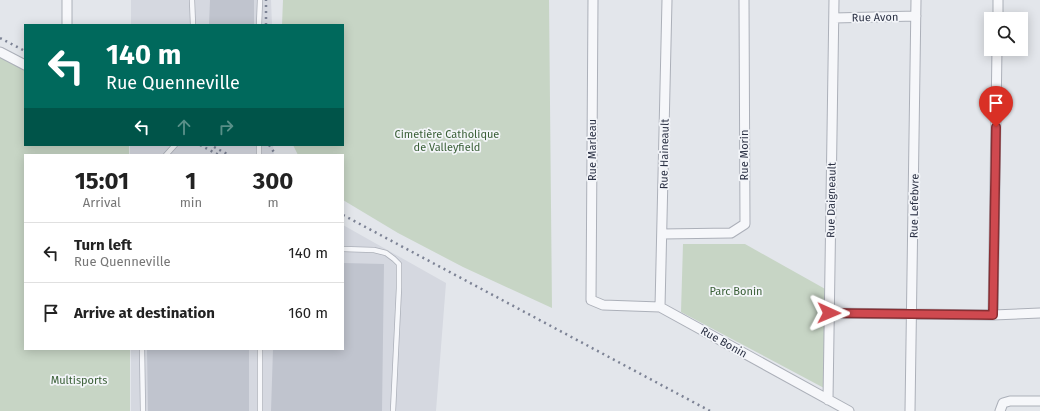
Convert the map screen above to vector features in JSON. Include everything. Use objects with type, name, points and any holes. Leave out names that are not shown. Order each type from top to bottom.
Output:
[{"type":"street","points":[[67,0],[67,24]]},
{"type":"street","name":"Rue Marleau","points":[[591,300],[593,0]]},
{"type":"street","name":"Rue Haineault","points":[[660,307],[667,0]]},
{"type":"street","name":"Rue Morin","points":[[662,234],[731,233],[745,224],[744,0]]},
{"type":"street","name":"Rue Daigneault","points":[[828,400],[834,0]]},
{"type":"street","name":"Rue Lefebvre","points":[[910,411],[916,0]]},
{"type":"street","points":[[998,0],[998,12]]},
{"type":"street","name":"Rue Avon","points":[[834,18],[916,16]]},
{"type":"street","points":[[0,52],[24,64]]},
{"type":"street","points":[[993,315],[997,56]]},
{"type":"street","name":"Rue Bonin","points":[[591,300],[603,305],[660,307],[848,411]]},
{"type":"street","points":[[829,313],[993,315],[1040,313]]},
{"type":"street","points":[[1000,411],[1004,403],[1010,401],[1040,401]]},
{"type":"lane","points":[[192,0],[193,24]]},
{"type":"lane","points":[[259,24],[260,0]]},
{"type":"lane","points":[[167,154],[174,146]]},
{"type":"lane","points":[[344,249],[374,250],[386,253],[399,264],[393,411]]},
{"type":"lane","points":[[142,350],[143,411]]},
{"type":"lane","points":[[260,350],[260,411]]},
{"type":"shaded area","points":[[131,0],[271,0],[272,24],[131,24]]},
{"type":"shaded area","points":[[130,146],[273,146],[274,154],[130,154]]},
{"type":"shaded area","points":[[344,226],[446,283],[436,411],[131,411],[131,350],[344,350]]},
{"type":"green space","name":"Cimetière Catholique de Valleyfield","points":[[283,0],[549,0],[552,308],[463,267],[398,233],[344,201],[344,154],[298,154],[294,146],[344,146],[344,24],[282,24]]},
{"type":"green space","name":"Multisports","points":[[0,52],[24,64],[24,146],[129,146],[129,154],[24,154],[24,350],[130,350],[130,411],[0,411]]},
{"type":"green space","name":"Parc Bonin","points":[[683,244],[745,244],[827,290],[824,388],[681,312]]},
{"type":"building","points":[[210,0],[254,0],[254,24],[209,24]]},
{"type":"building","points":[[344,263],[384,264],[382,411],[271,411],[273,350],[344,350]]},
{"type":"building","points":[[147,350],[249,350],[249,411],[148,411]]},
{"type":"railway","points":[[266,0],[266,24]]},
{"type":"railway","points":[[0,38],[24,50]]},
{"type":"railway","points":[[202,146],[217,154]]},
{"type":"railway","points":[[270,146],[275,154]]},
{"type":"railway","points":[[214,147],[227,154]]},
{"type":"railway","points":[[344,216],[710,411]]},
{"type":"route","points":[[829,313],[993,315],[996,127]]}]
